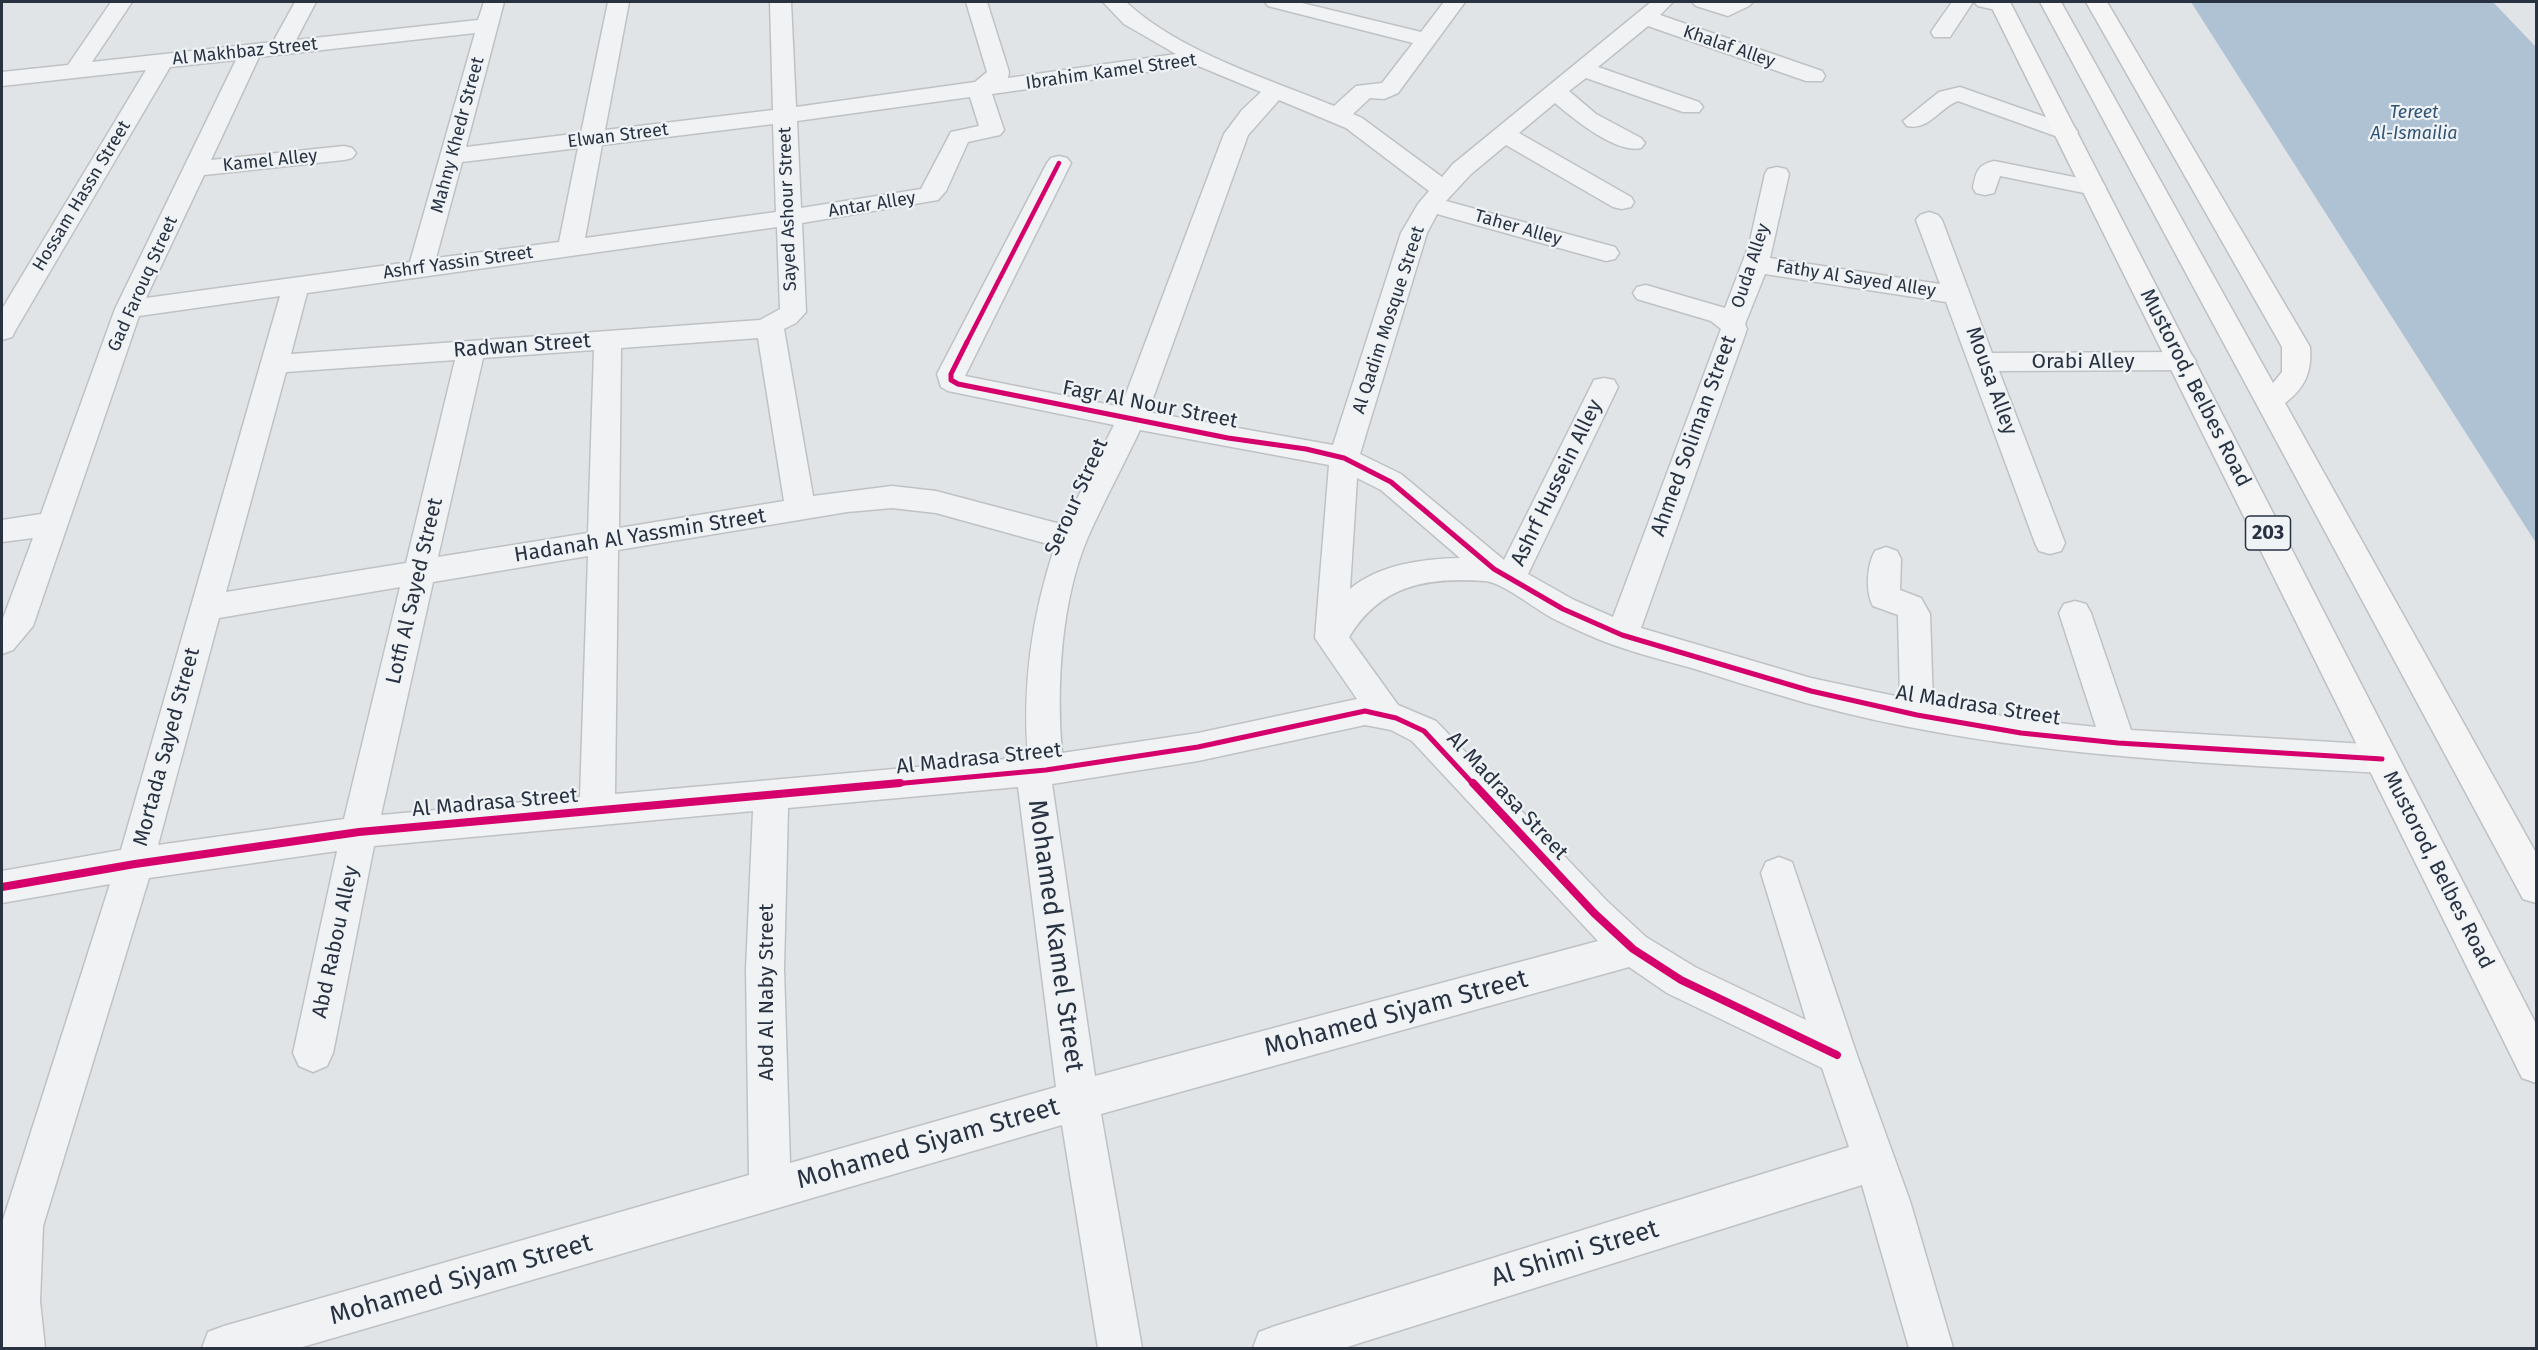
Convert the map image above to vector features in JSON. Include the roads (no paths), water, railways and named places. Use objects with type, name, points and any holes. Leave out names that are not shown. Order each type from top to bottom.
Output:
[{"type":"main road","points":[[2050,2],[2536,887]]},
{"type":"main road","points":[[2097,2],[2296,347],[2298,368],[2289,386],[2269,400]]},
{"type":"main road","name":"Mustorod, Belbes Road","points":[[1995,3],[2066,132],[2536,1064]]},
{"type":"street","points":[[75,71],[121,2]]},
{"type":"street","points":[[282,48],[305,2]]},
{"type":"street","name":"Mahny Khedr Street","points":[[421,268],[494,2]]},
{"type":"street","points":[[571,248],[618,2]]},
{"type":"street","name":"Sayed Ashour Street","points":[[770,328],[771,324],[793,312],[780,2]]},
{"type":"street","points":[[976,2],[999,75],[979,90]]},
{"type":"street","points":[[1114,2],[1132,19],[1198,58]]},
{"type":"street","points":[[1275,2],[1426,40]]},
{"type":"street","points":[[1338,115],[1364,91],[1384,92],[1390,88],[1455,2]]},
{"type":"street","points":[[1703,2],[1724,10],[1742,2]]},
{"type":"street","points":[[1942,32],[1962,2]]},
{"type":"street","points":[[1645,17],[1691,56]]},
{"type":"street","name":"Al Qadim Mosque Street","points":[[1331,638],[1344,458],[1414,233],[1436,196],[1504,134],[1645,17]]},
{"type":"street","name":"Khalaf Alley","points":[[1645,17],[1814,76]]},
{"type":"street","name":"Al Makhbaz Street","points":[[2,79],[488,25]]},
{"type":"street","name":"Gad Farouq Street","points":[[52,524],[128,309],[251,51]]},
{"type":"street","name":"Ibrahim Kamel Street","points":[[784,116],[1198,58],[1354,123],[1436,196]]},
{"type":"street","name":"Hossam Hassn Street","points":[[2,331],[162,61]]},
{"type":"street","points":[[1591,62],[1686,84]]},
{"type":"street","points":[[1591,62],[1691,107]]},
{"type":"street","name":"Antar Alley","points":[[789,218],[929,195],[934,191],[959,137],[991,131],[979,90]]},
{"type":"street","name":"Serour Street","points":[[1039,770],[1047,632],[1056,590],[1072,539],[1131,419],[1236,134],[1250,115],[1275,91]]},
{"type":"street","points":[[1556,92],[1588,119],[1633,143]]},
{"type":"street","points":[[1916,121],[1950,95],[1960,94],[2066,132]]},
{"type":"street","name":"Elwan Street","points":[[452,156],[784,116]]},
{"type":"street","points":[[1504,134],[1622,202]]},
{"type":"street","name":"Kamel Alley","points":[[195,169],[344,153]]},
{"type":"street","name":"Fagr Al Nour Street","points":[[1059,163],[951,374],[951,380],[1131,419],[1344,458]]},
{"type":"street","points":[[1985,188],[1989,170],[1994,168],[2094,188]]},
{"type":"street","name":"Ouda Alley","points":[[1732,323],[1766,231],[1768,200],[1777,174]]},
{"type":"street","name":"Taher Alley","points":[[1436,196],[1606,253]]},
{"type":"street","name":"Ashrf Yassin Street","points":[[128,309],[789,218]]},
{"type":"street","name":"Mousa Alley","points":[[1929,219],[1985,362],[2050,543]]},
{"type":"street","name":"Fathy Al Sayed Alley","points":[[1755,264],[1958,295]]},
{"type":"street","name":"Mortada Sayed Street","points":[[23,1348],[18,1301],[22,1226],[135,864],[296,285]]},
{"type":"street","name":"Ahmed Soliman Street","points":[[1622,634],[1732,333],[1732,323],[1720,315],[1646,293]]},
{"type":"street","points":[[770,328],[800,509]]},
{"type":"street","name":"Radwan Street","points":[[273,364],[770,328]]},
{"type":"street","points":[[597,811],[608,340]]},
{"type":"street","name":"Lotfi Al Sayed Street","points":[[359,832],[471,350]]},
{"type":"street","name":"Orabi Alley","points":[[1985,362],[2181,361]]},
{"type":"street","name":"Ashrf Hussein Alley","points":[[1502,573],[1604,387]]},
{"type":"street","name":"Al Madrasa Street","points":[[1344,458],[1391,482],[1502,573],[1563,609],[1622,634],[1811,691],[1917,715],[2021,733],[2118,743],[2382,759]]},
{"type":"street","name":"Hadanah Al Yassmin Street","points":[[206,608],[847,501],[903,498],[936,502],[1072,539]]},
{"type":"street","points":[[2,531],[52,524],[17,626],[2,641]]},
{"type":"street","points":[[1886,559],[1884,597],[1910,607],[1914,614],[1917,715]]},
{"type":"street","points":[[1386,714],[1331,638],[1356,602],[1382,584],[1413,575],[1502,573]]},
{"type":"street","points":[[2075,613],[2118,743]]},
{"type":"street","name":"Al Madrasa Street","points":[[2,887],[135,864],[359,832],[1039,770],[1198,747],[1365,711],[1386,714],[1407,721],[1424,731],[1594,912],[1633,948],[1681,980],[1837,1054]]},
{"type":"street","name":"Mohamed Kamel Street","points":[[1039,770],[1078,1100],[1120,1348]]},
{"type":"street","name":"Abd Al Naby Street","points":[[770,1190],[765,969],[771,795]]},
{"type":"street","name":"Abd Rabou Alley","points":[[313,1053],[359,832]]},
{"type":"street","points":[[1779,873],[1916,1290],[1931,1348]]},
{"type":"street","name":"Mohamed Siyam Street","points":[[224,1348],[1078,1100],[1633,948]]},
{"type":"street","name":"Al Shimi Street","points":[[1275,1348],[1874,1160]]},
{"type":"water","name":"Tereet Al-Ismailia","points":[[2191,2],[2493,2],[2536,47],[2536,543]]}]
